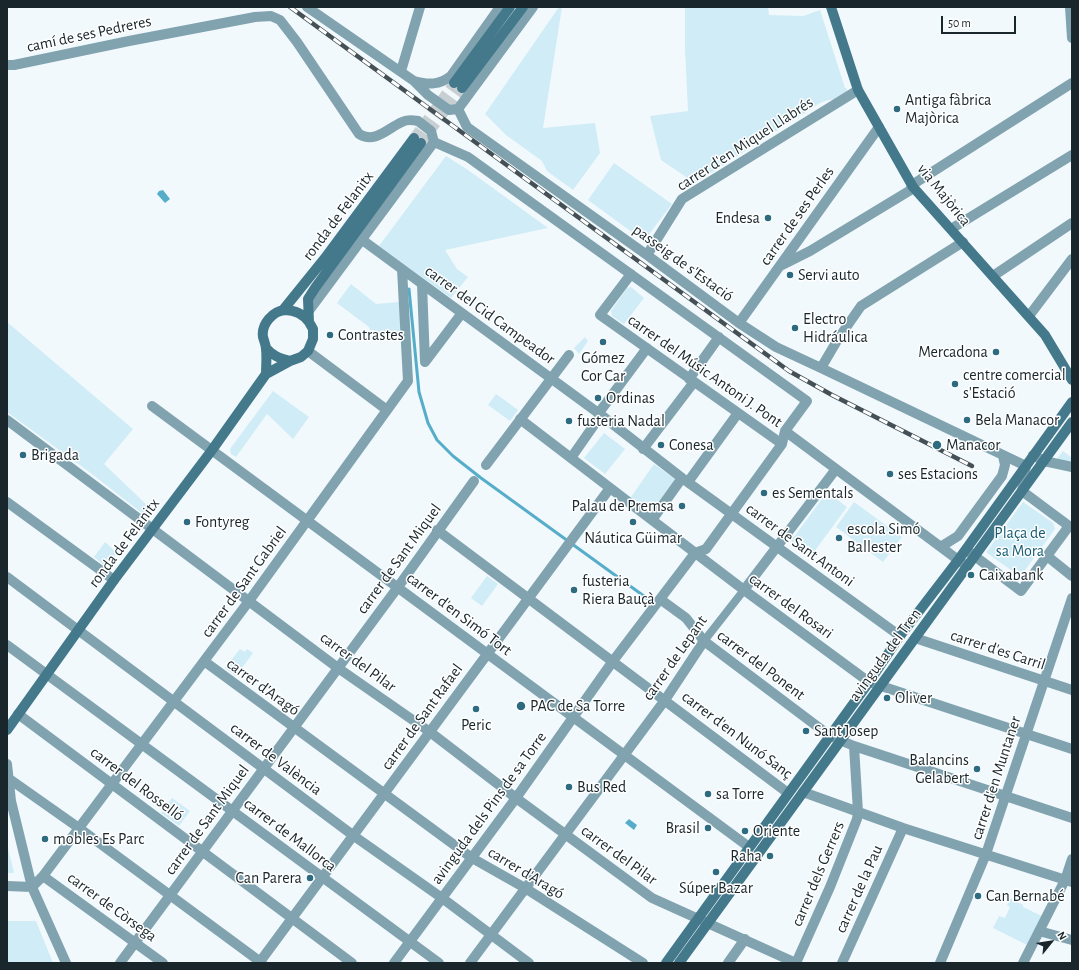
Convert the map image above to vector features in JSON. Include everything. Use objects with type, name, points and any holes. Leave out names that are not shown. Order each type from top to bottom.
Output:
[{"type":"main road","points":[[510,7],[458,85],[522,7]]},
{"type":"main road","name":"via Majòrica","points":[[831,7],[858,90],[913,187],[1045,335],[1072,380]]},
{"type":"main road","name":"ronda de Felanitx","points":[[283,310],[418,140],[314,288],[308,299],[309,317]]},
{"type":"main road","points":[[283,310],[293,310],[309,317],[313,330],[313,339],[308,351],[301,357],[290,360],[266,374],[266,348],[263,335],[265,324],[270,317],[283,310]]},
{"type":"main road","points":[[266,348],[272,355],[278,358],[290,360]]},
{"type":"main road","name":"ronda de Felanitx","points":[[7,730],[114,580],[212,450],[266,374]]},
{"type":"main road","name":"avinguda del Tren","points":[[666,963],[749,846],[869,682],[900,636],[966,549],[1072,402]]},
{"type":"main road","name":"avinguda del Tren","points":[[679,963],[1072,422]]},
{"type":"street","points":[[307,7],[401,71],[428,95],[448,110],[458,109],[533,7]]},
{"type":"street","points":[[401,71],[420,7]]},
{"type":"street","points":[[414,81],[426,84],[436,84],[451,76],[500,7]]},
{"type":"street","points":[[1070,7],[1072,38]]},
{"type":"street","name":"camí de ses Pedreres","points":[[7,65],[14,65],[255,17],[271,16],[280,20],[297,42],[359,134],[364,137],[379,136],[403,121],[418,121],[431,131],[434,142]]},
{"type":"street","points":[[780,266],[810,251],[909,191],[916,183],[1072,83]]},
{"type":"street","name":"carrer d'en Miquel Llabrés","points":[[647,255],[682,200],[858,90]]},
{"type":"street","name":"passeig de s'Estació","points":[[458,109],[466,127],[647,255],[739,323],[776,347],[1026,466]]},
{"type":"street","name":"carrer de ses Perles","points":[[739,323],[879,127]]},
{"type":"street","points":[[309,317],[361,239],[434,142],[468,157],[807,401],[785,431]]},
{"type":"street","points":[[950,229],[1072,154]]},
{"type":"street","points":[[993,276],[1072,223]]},
{"type":"street","name":"carrer del Cid Campeador","points":[[361,239],[600,414],[643,449]]},
{"type":"street","points":[[821,368],[838,339],[861,306],[963,242]]},
{"type":"street","points":[[1029,316],[1072,259]]},
{"type":"street","name":"carrer de Sant Gabriel","points":[[32,887],[43,876],[204,662],[408,381],[402,269]]},
{"type":"street","name":"carrer del Músic Antoni J. Pont","points":[[631,274],[600,315],[782,444],[785,431],[967,566]]},
{"type":"street","points":[[422,284],[425,362],[462,313]]},
{"type":"street","points":[[643,449],[692,380],[719,337]]},
{"type":"street","points":[[571,458],[647,348]]},
{"type":"street","points":[[308,351],[387,410]]},
{"type":"street","points":[[486,465],[569,355]]},
{"type":"street","name":"carrer d'en Simó Tort","points":[[152,406],[749,846]]},
{"type":"street","points":[[652,520],[738,413]]},
{"type":"street","name":"carrer del Rosari","points":[[520,419],[744,590],[869,682]]},
{"type":"street","name":"carrer del Pilar","points":[[7,420],[338,668],[430,732],[516,798],[652,898],[796,963]]},
{"type":"street","name":"avinguda dels Pins de sa Torre","points":[[394,963],[516,798],[613,661],[695,553],[706,549],[782,444]]},
{"type":"street","name":"carrer de Sant Antoni","points":[[643,449],[900,636]]},
{"type":"street","points":[[942,546],[958,536],[1002,476],[1005,465],[1003,456]]},
{"type":"street","points":[[1033,456],[1044,461],[1072,468]]},
{"type":"street","points":[[966,549],[1021,591],[1069,526],[1022,491],[1026,466]]},
{"type":"street","name":"carrer de Lepant","points":[[470,963],[665,700],[704,641],[836,469]]},
{"type":"street","name":"carrer de Sant Miquel","points":[[120,963],[398,587],[437,530],[474,481]]},
{"type":"street","name":"carrer de Sant Rafael","points":[[261,963],[292,918],[610,488]]},
{"type":"street","points":[[7,502],[114,580]]},
{"type":"street","name":"carrer d'en Nunó Sanç","points":[[437,530],[788,793]]},
{"type":"street","points":[[1047,556],[1072,576]]},
{"type":"street","name":"carrer de València","points":[[7,577],[354,836],[442,898],[528,963]]},
{"type":"street","name":"carrer d'en Muntaner","points":[[940,963],[986,854],[1072,598]]},
{"type":"street","name":"carrer del Ponent","points":[[660,599],[686,618],[704,641],[830,736],[854,746],[1072,818]]},
{"type":"street","name":"carrer d'es Carril","points":[[915,638],[1072,690]]},
{"type":"street","name":"carrer de Mallorca","points":[[7,645],[48,673],[322,878],[439,963]]},
{"type":"street","name":"carrer d'Aragó","points":[[204,662],[472,858],[525,888],[643,963]]},
{"type":"street","points":[[869,682],[882,685],[1072,749]]},
{"type":"street","name":"carrer del Rosselló","points":[[18,714],[352,963]]},
{"type":"street","name":"carrer dels Gerrers","points":[[796,963],[855,827],[858,812],[854,746]]},
{"type":"street","points":[[7,764],[11,801],[32,887],[66,963]]},
{"type":"street","points":[[8,778],[79,828],[261,963]]},
{"type":"street","points":[[803,792],[903,828],[1068,881]]},
{"type":"street","name":"carrer de la Pau","points":[[842,963],[903,828]]},
{"type":"street","points":[[1023,963],[1039,931],[1068,881],[1072,859]]},
{"type":"street","name":"carrer de Còrsega","points":[[43,876],[163,963]]},
{"type":"street","points":[[7,886],[32,887]]},
{"type":"street","points":[[1039,931],[1072,940]]},
{"type":"street","points":[[728,963],[745,940]]},
{"type":"green space","points":[[559,7],[562,7],[543,128],[595,123],[600,153],[573,190],[547,171],[542,161],[506,135],[485,114]]},
{"type":"green space","points":[[685,7],[768,7],[769,15],[803,16],[820,10],[845,88],[848,92],[841,99],[828,100],[820,103],[695,183],[661,160],[650,116],[688,111],[685,49]]},
{"type":"green space","points":[[446,156],[468,170],[548,228],[445,250],[457,269],[468,277],[451,298],[379,246]]},
{"type":"green space","points":[[614,163],[672,204],[644,241],[588,200]]},
{"type":"green space","points":[[351,284],[376,304],[399,302],[402,332],[376,335],[374,330],[370,330],[369,327],[337,303]]},
{"type":"green space","points":[[631,287],[644,298],[624,324],[612,316],[611,311],[627,288]]},
{"type":"green space","points":[[7,322],[133,429],[104,464],[150,508],[146,512],[142,513],[88,471],[7,412]]},
{"type":"green space","points":[[585,337],[588,341],[579,354],[574,348]]},
{"type":"green space","points":[[273,391],[309,417],[293,439],[267,414],[236,457],[231,454],[230,449]]},
{"type":"green space","points":[[496,394],[518,410],[510,421],[488,405]]},
{"type":"green space","points":[[604,433],[625,449],[605,474],[584,458]]},
{"type":"green space","points":[[1063,451],[1072,458],[1072,464],[1055,461]]},
{"type":"green space","points":[[654,464],[675,479],[652,511],[631,497]]},
{"type":"green space","points":[[827,492],[847,507],[811,556],[791,541]]},
{"type":"green space","points":[[854,502],[902,537],[883,562],[836,527]]},
{"type":"green space","name":"Plaça de sa Mora","points":[[1023,502],[1053,523],[1055,529],[1023,573],[1018,575],[987,553],[987,551]]},
{"type":"green space","points":[[105,542],[117,553],[108,565],[104,565],[94,557]]},
{"type":"green space","points":[[487,576],[498,584],[482,606],[471,598]]},
{"type":"green space","points":[[240,649],[245,652],[247,649],[253,653],[236,676],[225,668]]},
{"type":"green space","points":[[172,798],[190,811],[179,826],[161,813]]},
{"type":"green space","points":[[7,844],[14,873],[7,873]]},
{"type":"green space","points":[[1011,898],[1023,905],[1023,907],[1046,918],[1031,947],[993,928],[999,916],[1005,918],[1010,907],[1007,905]]},
{"type":"green space","points":[[7,921],[36,921],[53,963],[7,963]]},
{"type":"water","points":[[163,190],[170,199],[165,203],[157,194],[159,191]]},
{"type":"water","points":[[629,819],[637,825],[634,830],[625,823]]},
{"type":"waterway","points":[[409,289],[419,392],[428,423],[437,440],[453,456],[481,478],[648,599]]},
{"type":"tunnel","points":[[414,138],[454,83]]},
{"type":"tunnel","points":[[421,143],[462,88]]},
{"type":"railway","points":[[290,7],[789,371],[832,395],[972,466]]},
{"type":"place","name":"Antiga fàbrica Majòrica","points":[[897,109]]},
{"type":"place","name":"Endesa","points":[[768,218]]},
{"type":"place","name":"Servi auto","points":[[790,275]]},
{"type":"place","name":"Electro Hidráulica","points":[[795,328]]},
{"type":"place","name":"Contrastes","points":[[330,335]]},
{"type":"place","name":"Gómez Cor Car","points":[[603,342]]},
{"type":"place","name":"Mercadona","points":[[996,352]]},
{"type":"place","name":"centre comercial s'Estació","points":[[955,384]]},
{"type":"place","name":"Ordinas","points":[[598,398]]},
{"type":"place","name":"Bela Manacor","points":[[967,420]]},
{"type":"place","name":"fusteria Nadal","points":[[569,421]]},
{"type":"place","name":"Conesa","points":[[661,445]]},
{"type":"place","name":"Manacor","points":[[937,445]]},
{"type":"place","name":"Brigada","points":[[23,455]]},
{"type":"place","name":"ses Estacions","points":[[890,474]]},
{"type":"place","name":"es Sementals","points":[[764,493]]},
{"type":"place","name":"Palau de Premsa","points":[[682,506]]},
{"type":"place","name":"Fontyreg","points":[[187,522]]},
{"type":"place","name":"Náutica Güimar","points":[[633,522]]},
{"type":"place","name":"escola Simó Ballester","points":[[839,538]]},
{"type":"place","name":"Caixabank","points":[[971,575]]},
{"type":"place","name":"fusteria Riera Bauçà","points":[[574,590]]},
{"type":"place","name":"Oliver","points":[[887,698]]},
{"type":"place","name":"PAC de Sa Torre","points":[[521,706]]},
{"type":"place","name":"Peric","points":[[476,709]]},
{"type":"place","name":"Sant Josep","points":[[806,731]]},
{"type":"place","name":"Balancins Gelabert","points":[[977,769]]},
{"type":"place","name":"Bus Red","points":[[569,787]]},
{"type":"place","name":"sa Torre","points":[[708,794]]},
{"type":"place","name":"Brasil","points":[[708,828]]},
{"type":"place","name":"Oriente","points":[[745,831]]},
{"type":"place","name":"mobles Es Parc","points":[[45,839]]},
{"type":"place","name":"Raha","points":[[770,856]]},
{"type":"place","name":"Súper Bazar","points":[[716,872]]},
{"type":"place","name":"Can Parera","points":[[310,878]]},
{"type":"place","name":"Can Bernabé","points":[[978,896]]}]
